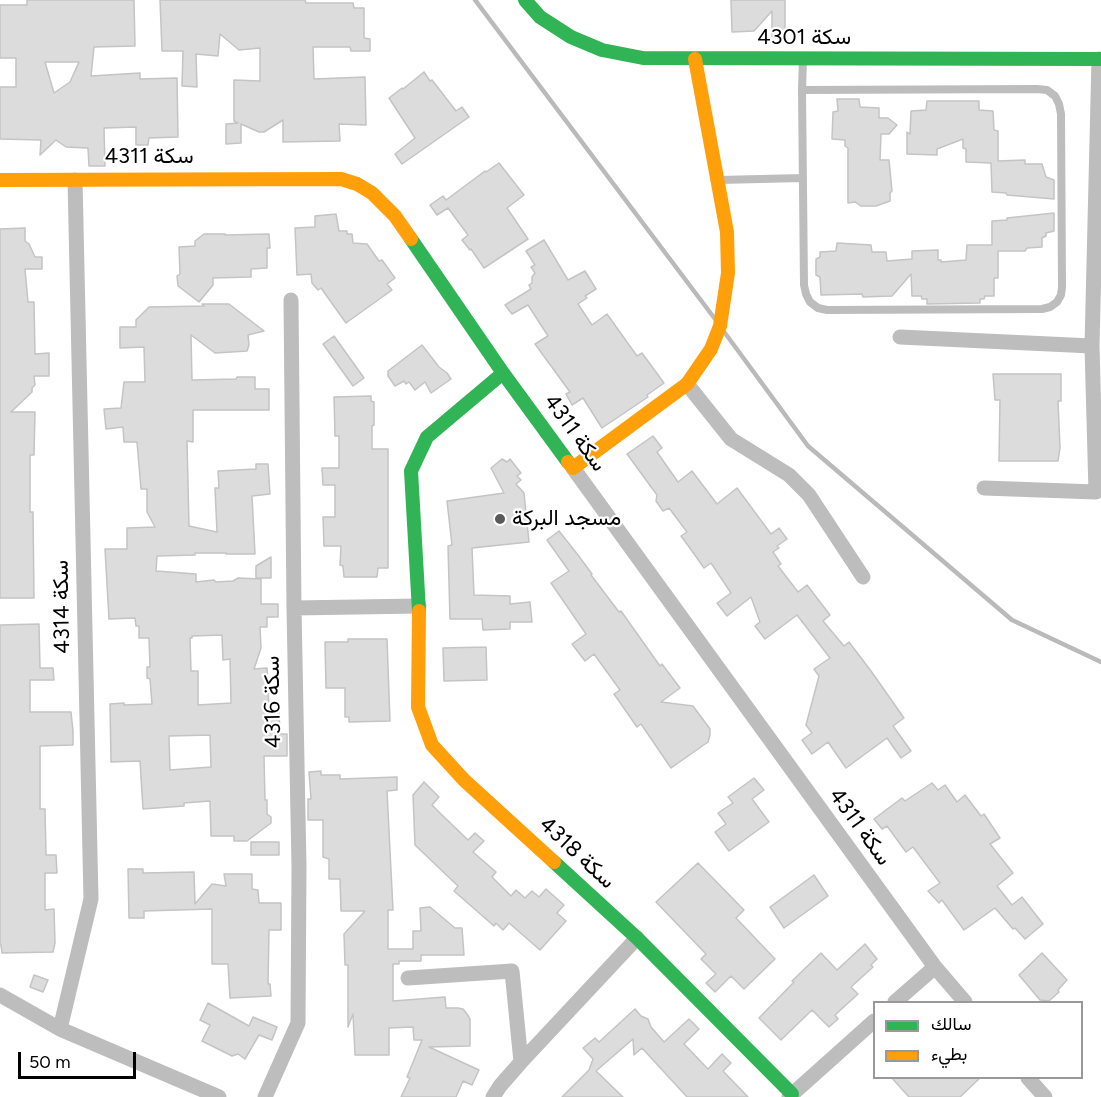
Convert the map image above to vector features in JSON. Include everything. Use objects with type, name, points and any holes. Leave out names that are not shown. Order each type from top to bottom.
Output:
[{"type":"street","name":"سكة 4301","points":[[525,0],[540,17],[571,37],[602,50],[643,58],[1100,59]]},
{"type":"street","points":[[573,468],[687,384],[711,349],[720,326],[728,273],[727,232],[695,59]]},
{"type":"street","points":[[984,488],[1096,492],[1092,346],[1100,59]]},
{"type":"street","name":"سكة 4311","points":[[0,180],[324,178],[341,179],[357,184],[372,193],[395,216],[503,373],[935,967],[964,1001]]},
{"type":"street","name":"سكة 4314","points":[[60,1029],[91,899],[75,180]]},
{"type":"street","name":"سكة 4316","points":[[266,1097],[298,1023],[299,867],[291,300]]},
{"type":"street","points":[[900,337],[1092,346]]},
{"type":"street","name":"سكة 4318","points":[[503,373],[427,437],[411,471],[419,606],[417,707],[432,745],[464,780],[637,938],[790,1096]]},
{"type":"street","points":[[687,384],[731,439],[789,474],[809,495],[863,577]]},
{"type":"street","points":[[294,608],[419,606]]},
{"type":"street","points":[[493,1097],[521,1062],[637,938]]},
{"type":"street","points":[[896,1001],[935,967]]},
{"type":"street","points":[[408,978],[512,971],[521,1062]]},
{"type":"street","points":[[0,995],[60,1029],[219,1097]]},
{"type":"street","points":[[790,1096],[873,1022]]},
{"type":"street","points":[[1030,1079],[1045,1097]]},
{"type":"lane","points":[[802,90],[1047,90],[1059,104],[1061,114],[1062,276],[1061,295],[1057,302],[1042,309],[827,310],[818,308],[810,302],[804,285],[802,90],[803,59]]},
{"type":"lane","points":[[717,180],[803,178]]},
{"type":"building","points":[[27,0],[134,0],[135,46],[94,47],[91,76],[140,73],[140,79],[177,78],[178,137],[149,138],[148,145],[136,145],[136,127],[104,128],[105,166],[89,166],[88,148],[66,147],[56,140],[40,155],[41,140],[0,139],[0,87],[16,87],[16,58],[0,58],[0,5],[27,5]],"holes":[[[45,62],[79,62],[70,82],[54,93]]]},
{"type":"building","points":[[160,0],[305,0],[306,3],[353,3],[354,8],[364,8],[364,38],[370,39],[370,51],[351,51],[350,47],[313,47],[314,79],[365,77],[366,125],[339,124],[340,141],[283,142],[283,120],[264,132],[241,124],[241,143],[226,144],[226,124],[238,123],[234,121],[234,80],[260,81],[260,48],[239,50],[220,34],[218,56],[196,54],[197,87],[182,86],[183,51],[162,51]]},
{"type":"building","points":[[731,0],[785,0],[785,39],[772,36],[772,11],[754,31],[732,32]]},
{"type":"building","points":[[424,72],[456,111],[462,107],[469,117],[402,164],[395,154],[415,138],[389,98]]},
{"type":"building","points":[[837,99],[859,99],[860,107],[879,108],[879,118],[888,118],[897,125],[889,134],[881,134],[880,160],[889,160],[892,191],[890,201],[876,206],[848,203],[848,148],[845,146],[845,140],[832,139],[833,112],[838,111]]},
{"type":"building","points":[[927,101],[979,101],[979,110],[993,111],[994,130],[998,131],[998,161],[1025,160],[1025,164],[1042,164],[1046,177],[1054,180],[1054,199],[992,192],[991,163],[966,162],[963,139],[937,149],[937,155],[907,154],[907,132],[910,134],[911,111],[926,110]]},
{"type":"building","points":[[499,163],[524,195],[507,208],[528,239],[484,268],[462,240],[468,235],[448,208],[437,215],[430,205],[443,196],[446,200]]},
{"type":"building","points":[[1054,213],[1054,231],[1046,233],[1046,236],[1042,238],[1042,247],[1027,248],[1025,251],[998,251],[998,278],[994,278],[994,296],[985,296],[984,299],[980,299],[980,303],[927,304],[927,299],[912,296],[911,274],[892,296],[821,295],[820,277],[816,275],[816,259],[820,257],[820,252],[836,251],[837,243],[871,245],[872,252],[886,252],[887,261],[912,259],[912,251],[938,250],[938,260],[941,262],[966,260],[967,245],[992,245],[992,221]]},
{"type":"building","points":[[336,214],[339,231],[352,234],[353,243],[367,244],[395,278],[387,284],[392,290],[346,323],[321,288],[318,290],[312,283],[311,274],[297,275],[295,228],[315,227],[315,216]]},
{"type":"building","points":[[25,228],[25,241],[29,244],[35,257],[42,257],[42,269],[25,269],[28,302],[34,302],[35,354],[49,353],[49,376],[34,376],[35,385],[32,392],[11,412],[35,412],[34,455],[30,455],[34,598],[0,598],[0,229]]},
{"type":"building","points":[[204,234],[269,234],[270,248],[267,248],[267,268],[251,269],[251,277],[213,278],[213,285],[199,302],[178,286],[179,247],[195,246],[195,241]]},
{"type":"building","points":[[544,240],[568,280],[585,271],[596,289],[578,304],[592,325],[607,314],[637,356],[642,353],[664,383],[647,395],[648,397],[602,428],[583,398],[572,405],[566,394],[570,392],[535,344],[548,336],[528,305],[512,314],[505,305],[531,289],[529,285],[535,273],[531,267],[535,265],[526,251]]},
{"type":"building","points":[[202,304],[229,304],[264,331],[248,335],[247,351],[215,353],[191,335],[192,380],[255,377],[255,389],[269,389],[269,410],[193,410],[193,442],[187,441],[189,526],[217,532],[215,488],[219,488],[218,471],[256,469],[256,464],[268,464],[270,494],[252,496],[255,554],[195,553],[195,555],[157,556],[156,571],[196,574],[196,582],[233,581],[238,578],[261,579],[261,604],[278,604],[278,617],[267,617],[267,627],[260,627],[261,648],[254,669],[267,668],[269,707],[279,711],[280,734],[287,734],[287,756],[264,756],[265,800],[267,800],[267,814],[271,817],[271,823],[247,841],[234,841],[234,836],[211,836],[210,801],[184,803],[184,806],[143,809],[140,761],[111,762],[110,704],[152,704],[150,679],[147,678],[147,667],[150,667],[149,638],[139,638],[139,626],[136,626],[135,618],[109,619],[105,549],[127,549],[127,528],[155,527],[147,512],[147,489],[141,489],[137,442],[124,442],[123,427],[106,429],[104,409],[121,408],[124,382],[145,382],[144,347],[120,348],[120,327],[136,327],[136,320],[149,307],[204,306]],"holes":[[[222,635],[223,660],[230,659],[231,703],[198,705],[198,671],[191,671],[190,638],[192,636]],[[210,735],[211,767],[170,770],[169,736]]]},
{"type":"building","points":[[334,336],[364,378],[353,386],[323,344]]},
{"type":"building","points":[[422,345],[451,379],[431,393],[425,382],[415,390],[409,382],[406,384],[404,381],[395,386],[388,376],[388,371]]},
{"type":"building","points":[[993,374],[1061,374],[1061,401],[1058,401],[1060,448],[1058,461],[999,461],[1000,400],[995,400]]},
{"type":"building","points":[[371,396],[371,401],[374,402],[372,449],[388,449],[388,568],[378,568],[377,577],[344,577],[343,566],[340,565],[341,546],[324,546],[323,517],[335,517],[335,485],[323,485],[322,468],[339,468],[339,436],[335,436],[334,397]]},
{"type":"building","points":[[653,436],[662,448],[657,452],[678,482],[692,471],[717,504],[737,488],[771,534],[779,528],[787,539],[773,552],[781,564],[778,566],[798,592],[807,585],[830,615],[823,621],[844,646],[849,642],[871,671],[904,718],[893,726],[911,751],[901,758],[887,738],[846,768],[828,742],[812,754],[802,740],[812,733],[806,725],[819,676],[814,669],[830,658],[797,615],[765,639],[755,626],[760,622],[751,597],[727,616],[717,603],[731,593],[711,563],[704,568],[681,536],[687,532],[669,508],[663,511],[656,501],[657,495],[627,454]]},
{"type":"building","points":[[502,459],[507,462],[510,459],[521,473],[517,476],[521,480],[516,484],[524,493],[529,542],[472,548],[474,595],[510,596],[510,604],[530,602],[532,622],[510,622],[510,629],[483,630],[482,619],[450,619],[448,546],[452,545],[447,501],[504,493],[491,468]]},
{"type":"building","points":[[559,531],[660,666],[662,664],[680,688],[661,702],[693,706],[710,729],[708,742],[671,768],[641,724],[637,727],[614,694],[620,690],[594,654],[585,661],[572,644],[586,634],[551,583],[569,571],[547,540]]},
{"type":"building","points":[[271,557],[271,578],[256,578],[256,566]]},
{"type":"building","points":[[39,624],[40,668],[53,668],[54,680],[30,680],[30,712],[71,712],[73,731],[73,745],[40,746],[40,809],[45,809],[46,855],[56,855],[57,873],[45,873],[45,910],[54,909],[55,943],[53,952],[2,953],[0,945],[0,625]]},
{"type":"building","points":[[348,639],[387,639],[390,721],[349,722],[349,717],[345,717],[345,688],[326,688],[325,642],[348,642]]},
{"type":"building","points":[[486,647],[487,680],[444,681],[443,648]]},
{"type":"building","points":[[321,771],[321,775],[340,775],[340,779],[397,777],[397,790],[387,791],[393,910],[388,910],[388,949],[413,949],[413,931],[421,931],[420,908],[430,907],[455,928],[462,928],[464,955],[421,955],[421,961],[399,961],[399,964],[393,964],[393,1001],[445,997],[446,1008],[463,1009],[470,1019],[470,1046],[429,1047],[479,1070],[472,1085],[463,1081],[456,1097],[401,1097],[410,1078],[407,1077],[422,1040],[414,1040],[413,1027],[389,1028],[389,1055],[355,1055],[353,1014],[348,1027],[348,965],[345,965],[344,934],[365,911],[341,911],[340,879],[329,879],[329,859],[323,857],[323,820],[308,820],[308,799],[311,799],[309,772]]},
{"type":"building","points":[[754,778],[764,790],[752,799],[769,822],[729,851],[715,832],[726,824],[718,813],[733,803],[728,797]]},
{"type":"building","points":[[424,782],[439,797],[432,805],[441,814],[468,840],[475,833],[484,841],[473,852],[496,872],[492,877],[511,896],[516,890],[525,898],[532,891],[539,897],[546,889],[564,905],[557,913],[566,921],[540,950],[509,923],[503,930],[496,923],[494,926],[454,891],[458,886],[415,845],[413,795]]},
{"type":"building","points":[[932,783],[938,790],[945,785],[957,802],[965,795],[981,816],[984,814],[1000,838],[990,844],[1013,873],[997,886],[1012,905],[1022,897],[1043,924],[1025,939],[995,908],[964,930],[942,900],[939,903],[928,891],[940,883],[913,847],[906,852],[887,826],[882,829],[874,819],[902,798],[905,801]]},
{"type":"building","points":[[251,842],[279,842],[279,855],[251,855]]},
{"type":"building","points":[[698,863],[744,910],[736,918],[775,959],[744,989],[731,976],[715,992],[706,983],[716,974],[701,959],[706,954],[656,902]]},
{"type":"building","points":[[128,869],[143,869],[143,873],[194,872],[195,904],[212,884],[226,886],[224,874],[252,874],[252,889],[258,890],[259,903],[281,903],[281,930],[269,930],[268,984],[270,984],[271,996],[230,998],[228,964],[212,964],[212,909],[144,911],[144,918],[129,918]]},
{"type":"building","points":[[814,875],[828,896],[784,928],[770,907]]},
{"type":"building","points":[[865,944],[877,959],[871,965],[873,967],[851,987],[858,994],[835,1015],[838,1019],[829,1027],[812,1010],[781,1040],[759,1018],[821,953],[837,970]]},
{"type":"building","points":[[1042,953],[1067,980],[1049,1001],[1040,1000],[1019,975]]},
{"type":"building","points":[[34,975],[48,980],[43,992],[30,987]]},
{"type":"building","points":[[208,1003],[249,1026],[253,1017],[277,1027],[272,1040],[259,1035],[245,1059],[238,1054],[232,1056],[202,1041],[210,1025],[200,1020]]},
{"type":"building","points":[[635,1009],[641,1016],[648,1019],[651,1027],[664,1042],[689,1019],[699,1029],[684,1044],[708,1069],[722,1054],[731,1063],[723,1071],[748,1097],[687,1097],[642,1048],[634,1055],[633,1039],[596,1071],[623,1097],[562,1097],[589,1070],[593,1059],[583,1048],[595,1038],[599,1042]]},
{"type":"building","points":[[893,1079],[979,1079],[960,1097],[909,1097]]},
{"type":"waterway","points":[[475,0],[715,319]]},
{"type":"waterway","points":[[725,333],[808,446],[1012,620],[1101,662]]},
{"type":"traffic: fast","points":[[525,0],[540,17],[571,37],[602,50],[643,58],[1101,59]]},
{"type":"traffic: fast","points":[[411,239],[503,373],[568,462]]},
{"type":"traffic: fast","points":[[419,611],[411,471],[427,437],[503,373]]},
{"type":"traffic: fast","points":[[554,862],[637,938],[792,1094]]},
{"type":"traffic: slow","points":[[568,462],[573,468],[687,384],[711,349],[720,326],[728,273],[727,232],[695,59]]},
{"type":"traffic: slow","points":[[0,180],[341,179],[357,184],[372,193],[395,216],[411,239]]},
{"type":"traffic: slow","points":[[419,611],[418,707],[432,745],[464,780],[554,862]]},
{"type":"place","name":"مسجد البركة","points":[[500,519]]}]
